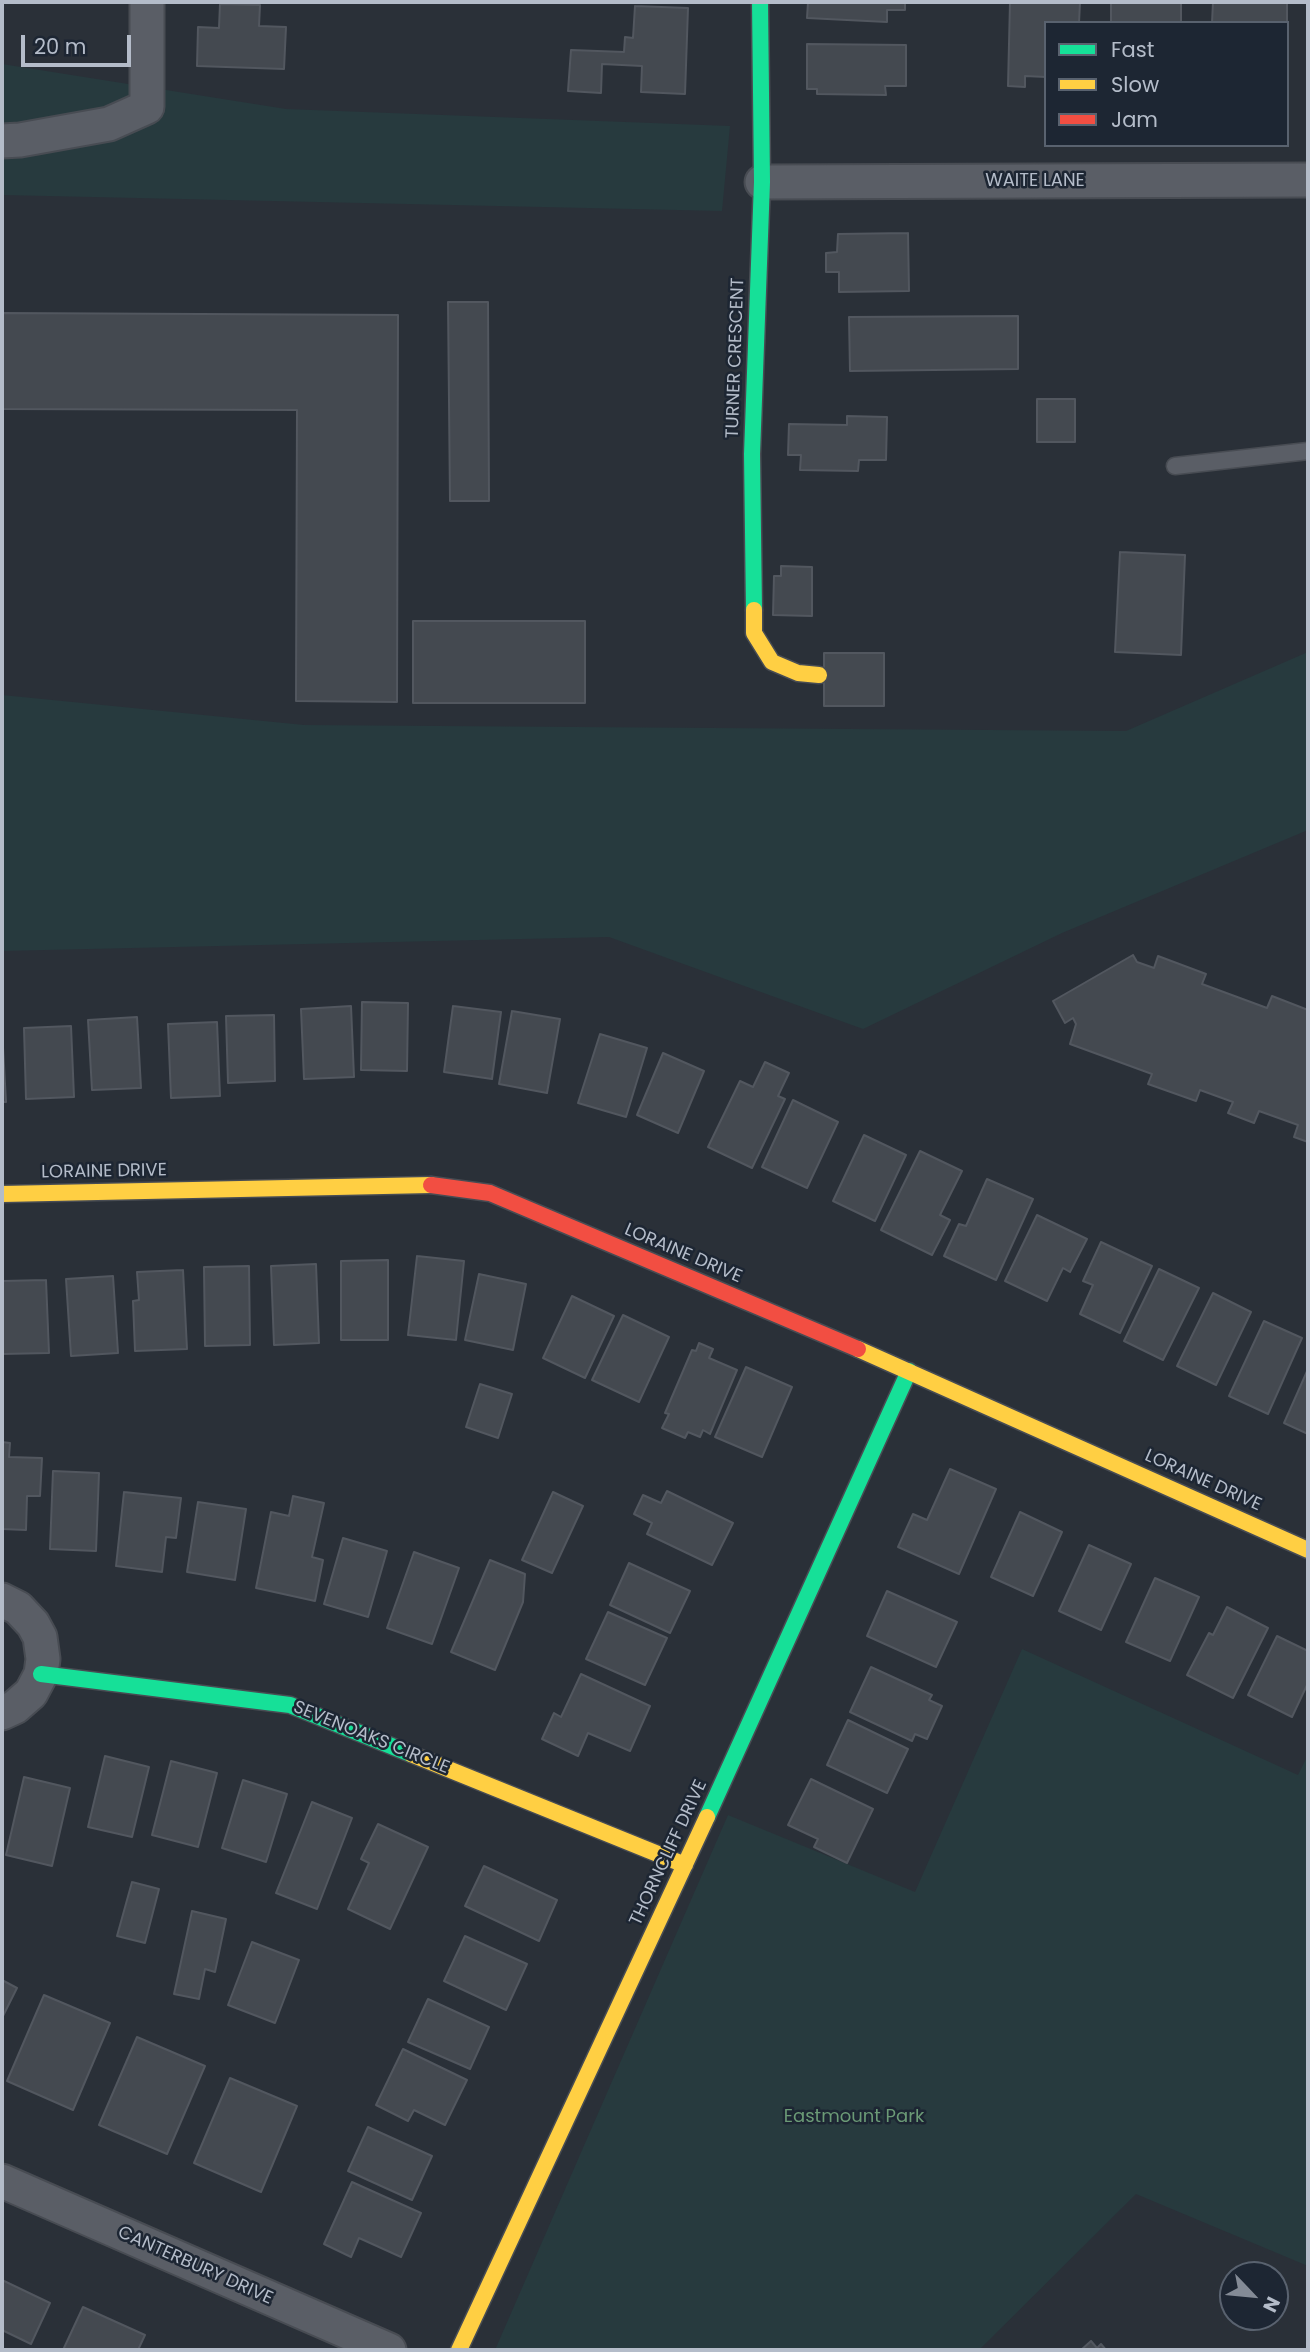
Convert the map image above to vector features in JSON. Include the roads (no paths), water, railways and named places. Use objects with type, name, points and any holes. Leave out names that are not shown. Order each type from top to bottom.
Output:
[{"type":"street","points":[[2,141],[20,141],[109,124],[147,107],[147,2]]},
{"type":"street","name":"TURNER CRESCENT","points":[[760,2],[762,182],[752,454],[754,633],[772,662],[798,673],[819,675]]},
{"type":"street","name":"WAITE LANE","points":[[762,182],[1308,180]]},
{"type":"street","name":"LORAINE DRIVE","points":[[2,1194],[439,1185],[490,1193],[909,1371],[1308,1550]]},
{"type":"street","name":"THORNCLIFF DRIVE","points":[[460,2350],[566,2115],[685,1865],[909,1371]]},
{"type":"street","points":[[2,1600],[18,1608],[37,1630],[43,1652],[41,1674],[26,1698],[2,1713]]},
{"type":"street","name":"SEVENOAKS CIRCLE","points":[[41,1674],[290,1705],[685,1865]]},
{"type":"street","name":"CANTERBURY DRIVE","points":[[2,2181],[389,2350]]},
{"type":"lane","points":[[1175,466],[1308,451]]},
{"type":"park label","name":"Eastmount Park","points":[[854,2117]]}]
